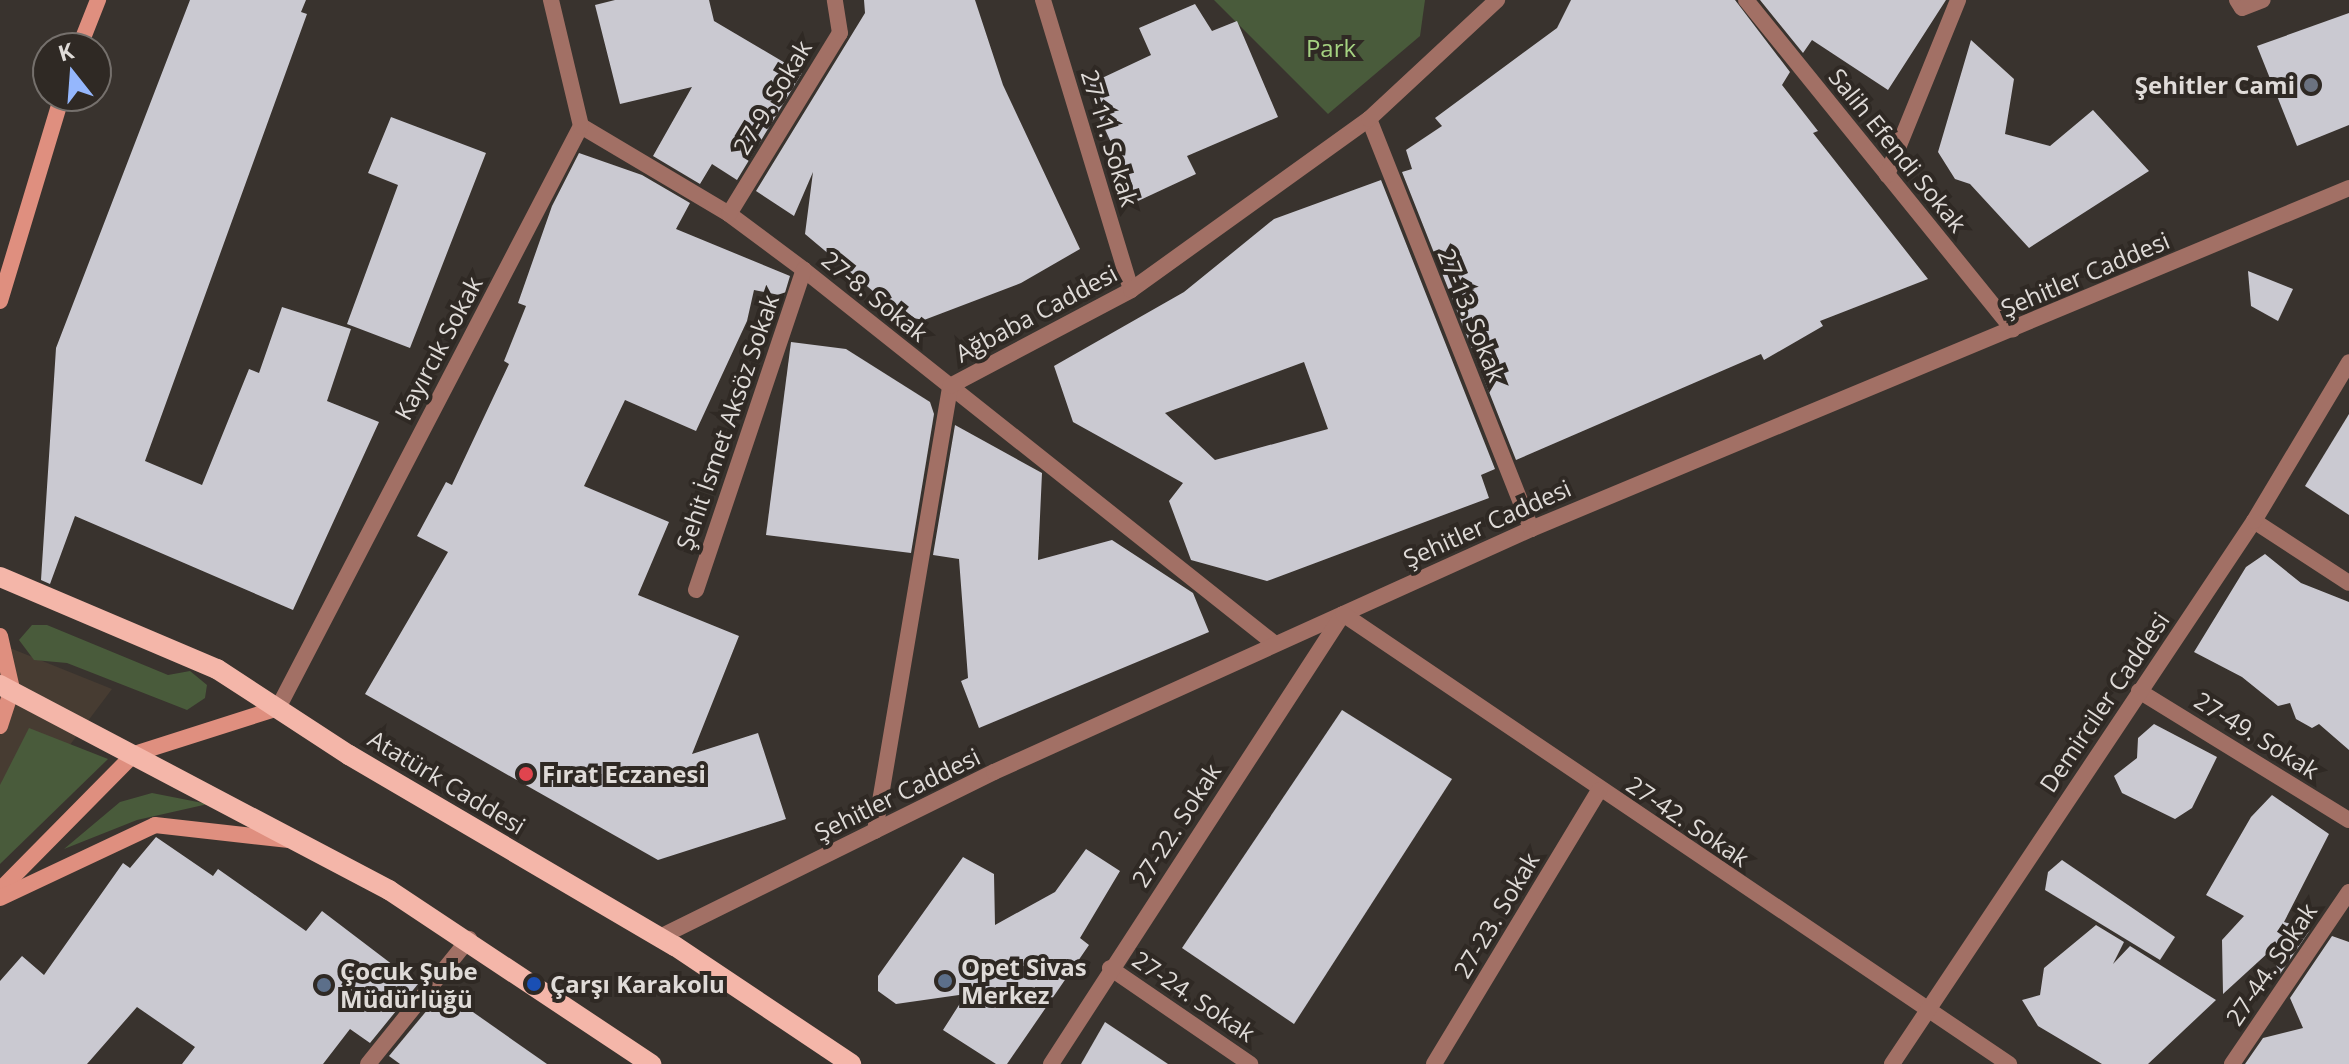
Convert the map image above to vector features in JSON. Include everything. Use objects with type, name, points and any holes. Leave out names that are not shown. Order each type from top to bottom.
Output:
[{"type":"main road","name":"Atatürk Caddesi","points":[[0,577],[217,669],[660,937],[851,1064]]},
{"type":"main road","points":[[6,687],[302,841],[469,939],[651,1064]]},
{"type":"street","points":[[85,32],[98,0]]},
{"type":"street","points":[[551,0],[581,126]]},
{"type":"street","name":"27-9. Sokak","points":[[729,214],[840,33],[835,0]]},
{"type":"street","name":"27-11. Sokak","points":[[1043,0],[1131,290]]},
{"type":"street","name":"Ağbaba Caddesi","points":[[875,831],[950,386],[1131,290],[1369,119],[1497,0]]},
{"type":"street","name":"Salih Efendi Sokak","points":[[1746,0],[2013,330]]},
{"type":"street","points":[[1887,175],[1958,0]]},
{"type":"street","points":[[2237,0],[2242,8],[2263,0]]},
{"type":"street","points":[[0,301],[57,112]]},
{"type":"street","name":"27-13. Sokak","points":[[1369,119],[1531,529]]},
{"type":"street","name":"27-8. Sokak","points":[[581,126],[729,214],[804,270],[1275,644]]},
{"type":"street","name":"Kayırcık Sokak","points":[[278,708],[581,126]]},
{"type":"street","name":"Şehitler Caddesi","points":[[660,937],[875,831],[1275,644],[1531,529],[2349,188]]},
{"type":"street","name":"Şehit İsmet Aksöz Sokak","points":[[696,590],[804,270]]},
{"type":"street","name":"Demirciler Caddesi","points":[[1892,1064],[2254,521],[2349,362]]},
{"type":"street","points":[[2254,521],[2349,583]]},
{"type":"street","name":"27-42. Sokak","points":[[1343,614],[1928,1013],[2009,1064]]},
{"type":"street","name":"27-22. Sokak","points":[[1051,1064],[1110,968],[1343,614]]},
{"type":"street","points":[[0,636],[6,687],[0,726]]},
{"type":"street","name":"27-49. Sokak","points":[[2139,691],[2349,820]]},
{"type":"street","points":[[0,890],[134,754],[278,708]]},
{"type":"street","name":"27-23. Sokak","points":[[1434,1064],[1599,790]]},
{"type":"street","points":[[0,898],[155,825],[302,841]]},
{"type":"street","name":"27-44. Sokak","points":[[2232,1064],[2349,892]]},
{"type":"street","points":[[368,1064],[469,939]]},
{"type":"street","name":"27-24. Sokak","points":[[1110,968],[1250,1064]]},
{"type":"shaded area","points":[[0,644],[112,689],[0,838]]},
{"type":"green space","name":"Park","points":[[1214,0],[1425,0],[1420,36],[1328,114]]},
{"type":"green space","points":[[32,625],[47,625],[168,675],[190,671],[207,685],[205,698],[187,710],[67,663],[34,660],[19,640]]},
{"type":"green space","points":[[29,728],[108,759],[0,864],[0,785]]},
{"type":"green space","points":[[152,793],[208,804],[137,820],[64,849],[120,802]]},
{"type":"building","points":[[190,0],[306,0],[301,12],[307,14],[145,461],[202,485],[249,369],[259,373],[282,307],[351,329],[327,401],[379,422],[293,610],[75,516],[50,584],[41,580],[56,348]]},
{"type":"building","points":[[615,0],[709,0],[714,21],[802,73],[737,180],[712,164],[700,184],[653,156],[692,87],[620,104],[595,5]]},
{"type":"building","points":[[864,0],[975,0],[1003,85],[1080,249],[1021,283],[924,320],[891,314],[880,297],[805,234],[813,172],[794,216],[756,191],[865,13]]},
{"type":"building","points":[[1571,0],[1735,0],[1790,72],[1782,85],[1818,131],[1813,133],[1928,279],[1820,321],[1823,326],[1764,360],[1761,354],[1516,460],[1402,172],[1412,169],[1406,150],[1442,126],[1435,118],[1557,28]]},
{"type":"building","points":[[1760,0],[1946,0],[1888,90],[1812,40],[1803,53]]},
{"type":"building","points":[[1195,4],[1212,31],[1237,21],[1278,117],[1187,156],[1196,174],[1138,201],[1085,86],[1151,55],[1139,28]]},
{"type":"building","name":"Şehitler Cami","points":[[2349,13],[2349,125],[2297,146],[2257,46]]},
{"type":"building","points":[[1971,40],[2014,79],[2005,134],[2050,146],[2093,110],[2149,171],[2029,248],[1970,184],[1955,179],[1938,152]]},
{"type":"building","points":[[391,117],[486,153],[410,348],[347,324],[398,185],[368,173]]},
{"type":"building","points":[[579,153],[642,175],[690,203],[676,229],[790,276],[784,296],[754,290],[747,321],[696,431],[625,400],[584,486],[669,522],[638,595],[739,636],[692,754],[758,733],[786,819],[658,860],[365,694],[448,552],[417,536],[446,482],[452,485],[509,364],[504,361],[526,306],[518,303],[552,206]]},
{"type":"building","points":[[1381,180],[1495,469],[1481,475],[1489,498],[1267,581],[1191,560],[1169,501],[1183,483],[1073,422],[1054,366],[1184,292],[1274,219]],"holes":[[[1304,362],[1328,429],[1215,460],[1165,413]]]},
{"type":"building","points":[[2248,271],[2293,289],[2278,321],[2251,306]]},
{"type":"building","points":[[791,342],[846,349],[930,402],[934,414],[911,553],[766,535]]},
{"type":"building","points":[[2349,414],[2349,515],[2305,486]]},
{"type":"building","points":[[955,425],[1042,473],[1038,560],[1112,540],[1193,593],[1209,632],[979,728],[961,681],[968,678],[959,559],[933,555]]},
{"type":"building","points":[[2265,554],[2301,583],[2349,602],[2349,750],[2319,724],[2312,728],[2296,719],[2290,703],[2278,706],[2242,677],[2194,652],[2246,567]]},
{"type":"building","points":[[1342,710],[1452,779],[1294,1024],[1182,948]]},
{"type":"building","points":[[2154,724],[2217,757],[2192,808],[2175,819],[2122,793],[2114,776],[2137,758],[2138,738]]},
{"type":"building","points":[[2272,795],[2329,834],[2284,922],[2310,930],[2280,974],[2270,951],[2223,994],[2222,940],[2244,916],[2206,895],[2251,817]]},
{"type":"building","points":[[156,837],[213,876],[218,869],[306,931],[322,911],[418,984],[370,1043],[350,1029],[323,1064],[182,1064],[195,1047],[137,1007],[87,1064],[0,1064],[0,981],[22,956],[44,975],[123,863],[130,868]]},
{"type":"building","points":[[1086,849],[1120,871],[1080,938],[1089,945],[1007,1064],[996,1064],[943,1030],[966,994],[896,1004],[878,991],[878,976],[963,857],[994,874],[995,925],[1055,892]]},
{"type":"building","points":[[2062,860],[2175,937],[2160,960],[2045,890],[2048,872]]},
{"type":"building","points":[[2096,925],[2124,942],[2113,964],[2130,946],[2216,1000],[2148,1064],[2102,1064],[2038,1026],[2022,1000],[2040,995],[2044,968]]},
{"type":"building","points":[[2332,936],[2349,942],[2349,1064],[2245,1064],[2263,1038],[2303,1028],[2290,998]]},
{"type":"building","points":[[443,991],[547,1064],[400,1064],[389,1056]]},
{"type":"building","points":[[1105,1022],[1168,1064],[1081,1064]]},
{"type":"place","name":"Şehitler Cami","points":[[2311,85]]},
{"type":"place","name":"Fırat Eczanesi","points":[[526,774]]},
{"type":"place","name":"Opet Sivas Merkez","points":[[945,981]]},
{"type":"place","name":"Çarşı Karakolu","points":[[534,984]]},
{"type":"place","name":"Çocuk Şube Müdürlüğü","points":[[324,985]]}]
